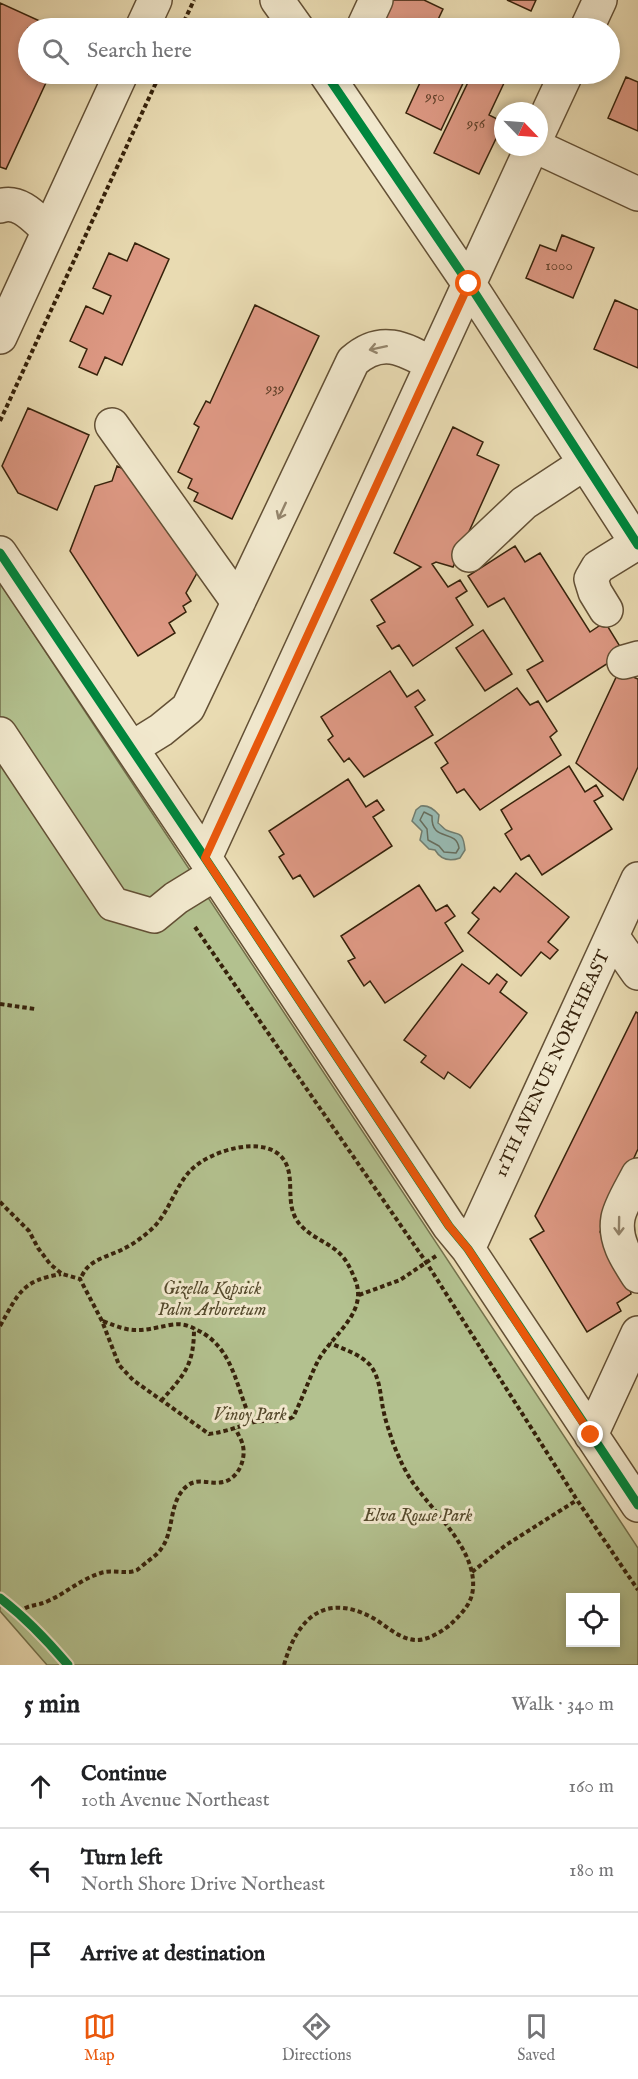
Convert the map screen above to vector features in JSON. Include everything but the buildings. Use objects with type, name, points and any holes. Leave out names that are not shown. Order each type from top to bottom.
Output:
[{"type":"street","points":[[147,18],[155,0]]},
{"type":"street","points":[[277,0],[290,18]]},
{"type":"street","points":[[368,18],[376,0]]},
{"type":"street","points":[[592,18],[600,0]]},
{"type":"street","points":[[0,337],[116,84]]},
{"type":"street","points":[[337,84],[637,544],[598,567],[591,579],[595,592],[606,610]]},
{"type":"street","points":[[548,113],[561,84]]},
{"type":"street","points":[[548,152],[638,194]]},
{"type":"street","points":[[0,734],[113,904],[154,916],[210,866],[432,364],[528,156]]},
{"type":"street","points":[[0,206],[8,203],[27,210],[48,230]]},
{"type":"street","points":[[132,748],[161,730],[188,708],[353,361],[364,351],[387,346],[407,350],[432,364]]},
{"type":"street","points":[[112,425],[238,602]]},
{"type":"street","points":[[469,555],[524,502],[585,463]]},
{"type":"street","points":[[0,554],[638,1505]]},
{"type":"street","name":"11TH AVENUE NORTHEAST","points":[[458,1238],[612,936],[638,879]]},
{"type":"street","points":[[612,936],[638,973]]},
{"type":"street","points":[[638,1175],[618,1218],[619,1238],[623,1253],[638,1276]]},
{"type":"street","points":[[591,1435],[638,1333]]},
{"type":"path","points":[[186,18],[194,0]]},
{"type":"path","points":[[0,421],[155,84]]},
{"type":"path","points":[[195,927],[426,1262],[577,1500],[638,1590]]},
{"type":"path","points":[[0,1004],[35,1009]]},
{"type":"path","points":[[0,1202],[29,1231],[50,1264],[62,1274],[80,1279],[102,1321],[119,1365],[133,1380],[209,1434],[236,1429],[252,1422],[284,1422],[293,1417],[313,1371],[330,1343],[354,1314],[359,1294],[357,1283],[343,1257],[334,1248],[300,1226],[294,1216],[290,1202],[290,1176],[286,1162],[279,1153],[268,1147],[254,1145],[218,1153],[202,1161],[190,1171],[155,1225],[126,1248],[95,1262],[87,1268],[80,1279]]},
{"type":"path","points":[[359,1294],[400,1280],[458,1238]]},
{"type":"path","points":[[0,1326],[16,1298],[33,1281],[62,1274]]},
{"type":"path","points":[[102,1321],[132,1331],[186,1324],[213,1339],[231,1363],[244,1405],[252,1422]]},
{"type":"path","points":[[161,1401],[182,1377],[192,1359],[194,1328]]},
{"type":"path","points":[[284,1665],[290,1646],[299,1630],[310,1618],[322,1610],[348,1607],[406,1639],[419,1640],[432,1636],[450,1625],[464,1612],[471,1600],[473,1586],[472,1572],[452,1533],[414,1485],[399,1460],[373,1370],[361,1358],[330,1343]]},
{"type":"path","points":[[27,1621],[16,1611],[27,1606],[48,1602],[101,1573],[137,1570],[161,1550],[174,1510],[186,1487],[194,1482],[223,1482],[231,1479],[239,1470],[244,1457],[243,1444],[236,1429]]},
{"type":"path","points":[[472,1572],[506,1545],[577,1500]]},
{"type":"green space","name":"Vinoy Park","points":[[0,583],[638,1548],[638,1665],[47,1665],[0,1611]]},
{"type":"water","points":[[421,806],[433,809],[439,815],[438,823],[446,830],[461,836],[465,850],[460,858],[449,860],[443,858],[420,840],[422,831],[412,821],[416,810]]},
{"type":"cycle path","points":[[333,84],[469,284],[638,545]]},
{"type":"cycle path","points":[[0,553],[638,1505]]},
{"type":"cycle path","points":[[0,1598],[19,1613],[68,1665]]},
{"type":"route","points":[[469,284],[205,858],[449,1226],[468,1249],[591,1435]]},
{"type":"park label","name":"Gizella Kopsick Palm Arboretum","points":[[212,1299]]},
{"type":"park label","name":"Elva Rouse Park","points":[[418,1516]]}]
